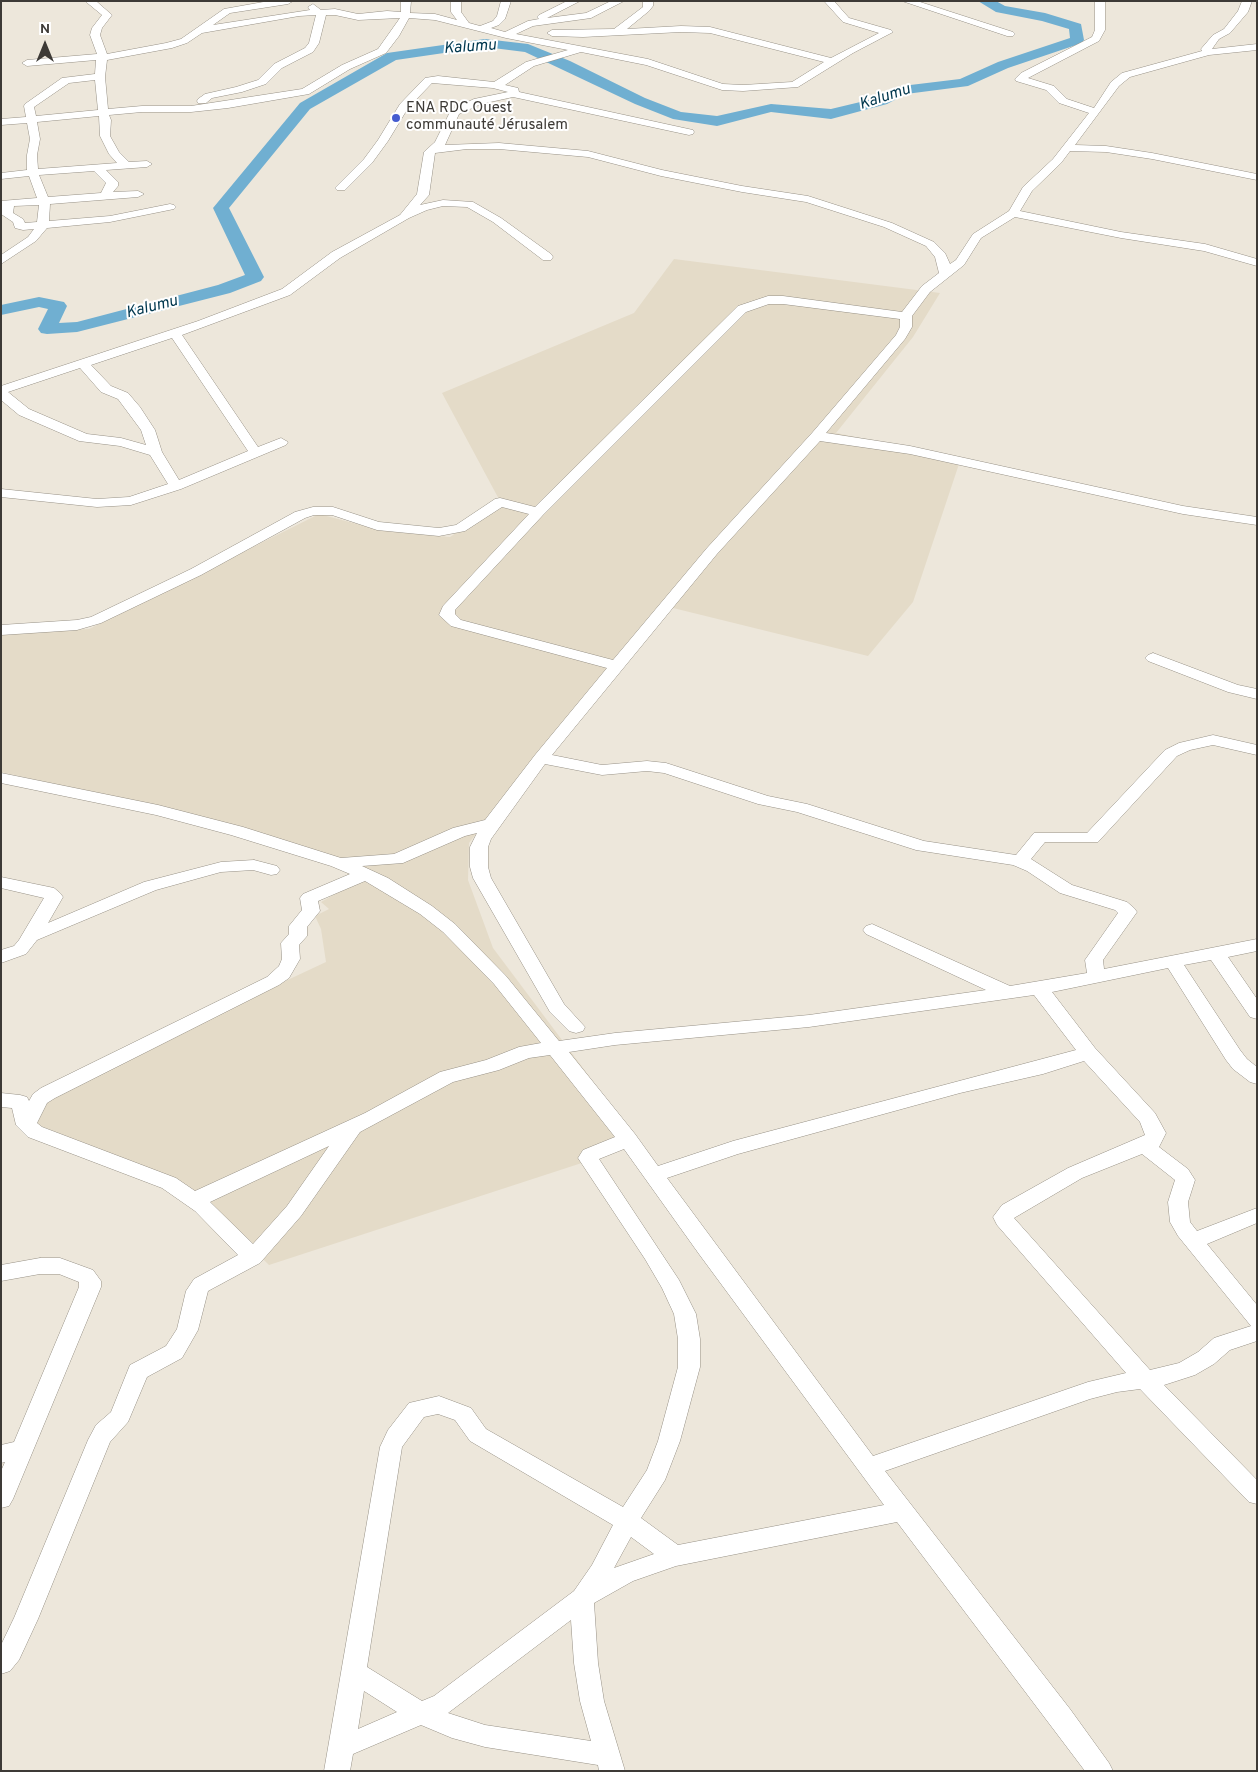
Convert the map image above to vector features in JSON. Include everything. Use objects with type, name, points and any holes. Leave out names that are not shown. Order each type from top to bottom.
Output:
[{"type":"street","points":[[90,1],[107,15],[97,28],[95,35],[102,57],[100,77],[103,112],[106,120],[105,136],[114,154],[126,165]]},
{"type":"street","points":[[221,1],[227,11]]},
{"type":"street","points":[[27,63],[102,57],[168,46],[184,41],[227,11],[288,1]]},
{"type":"street","points":[[191,109],[208,97],[240,90],[264,81],[280,66],[303,54],[314,43],[322,16],[312,8],[312,1]]},
{"type":"street","points":[[1,122],[103,112],[191,109],[290,96],[310,91],[346,67],[382,50],[394,36],[405,17],[406,1]]},
{"type":"street","points":[[456,1],[456,12],[465,24]]},
{"type":"street","points":[[483,28],[496,23],[502,17],[506,1]]},
{"type":"street","points":[[511,35],[575,1]]},
{"type":"street","points":[[531,23],[583,17],[619,1]]},
{"type":"street","points":[[498,85],[526,66],[565,55],[618,31],[646,9],[648,1]]},
{"type":"street","points":[[202,30],[285,15],[335,12],[355,16],[387,14],[405,17],[435,17],[511,35],[652,63],[722,87],[736,88],[792,85],[834,62],[848,51],[888,32],[842,18],[829,1]]},
{"type":"street","points":[[907,1],[1010,34]]},
{"type":"street","points":[[1096,112],[1063,101],[1050,88],[1020,79],[1024,75],[1096,39],[1100,30],[1100,1]]},
{"type":"street","points":[[1208,52],[1206,49],[1216,37],[1229,29],[1243,12],[1248,1]]},
{"type":"street","points":[[511,35],[710,30],[834,62]]},
{"type":"street","points":[[576,1027],[557,1008],[482,878],[479,868],[479,847],[491,824],[541,758],[712,551],[817,436],[901,336],[906,326],[906,316],[926,289],[960,262],[977,236],[1013,214],[1027,189],[1052,167],[1096,112],[1115,84],[1126,75],[1208,52],[1257,47]]},
{"type":"street","points":[[1,261],[35,236],[42,227],[44,201],[32,173],[32,155],[35,139],[30,119],[30,105],[59,87],[64,81],[100,77]]},
{"type":"street","points":[[341,188],[368,161],[383,141],[404,106],[429,80],[438,79],[498,85],[514,90],[513,94]]},
{"type":"street","points":[[404,217],[423,195],[429,152],[440,144],[450,120],[461,108],[478,101],[513,94],[689,132]]},
{"type":"street","points":[[191,109],[200,114],[232,113]]},
{"type":"street","points":[[431,150],[467,146],[499,146],[582,153],[661,173],[742,189],[808,199],[888,225],[924,240],[941,256],[945,274]]},
{"type":"street","points":[[1067,148],[1097,149],[1143,155],[1257,177]]},
{"type":"street","points":[[1,176],[147,164]]},
{"type":"street","points":[[96,167],[112,182],[112,186],[105,196]]},
{"type":"street","points":[[1244,174],[1257,167]]},
{"type":"street","points":[[138,194],[5,204],[7,214],[19,221],[19,226],[42,227],[110,219],[170,207]]},
{"type":"street","points":[[1,392],[175,334],[277,296],[309,276],[336,255],[404,217],[423,208],[443,203],[469,204],[497,220],[548,257]]},
{"type":"street","points":[[1013,214],[1121,235],[1205,248],[1257,263]]},
{"type":"street","points":[[617,666],[456,623],[447,615],[448,609],[538,512],[742,308],[768,300],[783,300],[906,316]]},
{"type":"street","points":[[175,334],[255,452]]},
{"type":"street","points":[[84,365],[106,389],[123,396],[135,410],[148,430],[155,452],[176,486]]},
{"type":"street","points":[[1,392],[24,412],[84,438],[121,442],[155,452]]},
{"type":"street","points":[[817,436],[910,450],[1190,511],[1257,520]]},
{"type":"street","points":[[1,493],[97,503],[125,502],[144,498],[176,486],[281,442]]},
{"type":"street","points":[[1,630],[77,625],[96,620],[196,572],[300,515],[313,511],[333,511],[377,526],[438,532],[460,528],[500,502],[538,512]]},
{"type":"street","points":[[1153,658],[1234,689],[1257,694]]},
{"type":"street","points":[[1020,861],[1040,837],[1092,838],[1171,754],[1185,746],[1213,740],[1257,750]]},
{"type":"street","points":[[541,758],[602,770],[648,766],[666,768],[764,800],[802,808],[922,846],[1020,861],[1033,867],[1066,889],[1121,906],[1128,912],[1094,960],[1097,977]]},
{"type":"street","points":[[1,778],[158,810],[237,831],[337,862],[367,874],[426,910],[449,928],[500,980],[628,1139],[706,1249],[902,1511],[1050,1701],[1100,1771]]},
{"type":"street","points":[[337,862],[397,860],[459,832],[491,824]]},
{"type":"street","points":[[32,936],[150,886],[221,867],[254,865],[271,870]]},
{"type":"street","points":[[26,1125],[40,1099],[48,1093],[273,981],[288,967],[290,943],[298,936],[298,926],[310,914],[309,898],[367,874]]},
{"type":"street","points":[[1,882],[48,892],[54,897],[32,936],[20,950],[1,958]]},
{"type":"street","points":[[872,930],[1008,993]]},
{"type":"street","points":[[195,1200],[353,1127],[447,1076],[492,1066],[526,1052],[615,1039],[809,1021],[1008,993],[1257,945]]},
{"type":"street","points":[[1216,953],[1257,1013]]},
{"type":"street","points":[[1172,962],[1233,1055],[1240,1064],[1257,1077]]},
{"type":"street","points":[[1039,988],[1088,1053],[1148,1118],[1156,1133],[1154,1138],[1147,1144],[1075,1173],[1009,1210],[1003,1216],[1007,1225],[1145,1380],[1257,1495]]},
{"type":"street","points":[[535,1024],[576,1027],[615,1039]]},
{"type":"street","points":[[654,1175],[733,1148],[1088,1053]]},
{"type":"street","points":[[40,1099],[10,1101],[26,1125],[35,1132],[160,1179],[195,1200],[253,1257]]},
{"type":"street","points":[[1,1663],[10,1652],[26,1619],[99,1440],[104,1430],[114,1424],[120,1416],[138,1371],[174,1352],[187,1330],[194,1298],[201,1285],[253,1257],[294,1211],[353,1127]]},
{"type":"street","points":[[355,1672],[420,1713],[452,1727],[610,1763],[591,1692],[586,1663],[582,1598],[600,1572],[627,1521],[657,1473],[669,1442],[689,1367],[689,1339],[685,1314],[672,1286],[652,1252],[588,1158],[590,1154],[628,1139]]},
{"type":"street","points":[[1147,1144],[1151,1152],[1181,1174],[1185,1180],[1178,1202],[1179,1214],[1185,1231],[1257,1320]]},
{"type":"street","points":[[1193,1241],[1257,1215]]},
{"type":"street","points":[[1,1273],[40,1266],[60,1266],[86,1276],[90,1281],[90,1287],[11,1451],[1,1499]]},
{"type":"street","points":[[869,1467],[1088,1391],[1117,1383],[1145,1380],[1187,1369],[1206,1358],[1222,1344],[1257,1333]]},
{"type":"street","points":[[337,1771],[391,1447],[396,1436],[417,1409],[439,1405],[463,1414],[478,1435],[627,1521],[675,1556]]},
{"type":"street","points":[[342,1747],[443,1704],[582,1598],[625,1574],[675,1556],[902,1511]]},
{"type":"shaded area","points":[[674,259],[940,293],[913,337],[836,433],[961,458],[913,602],[868,656],[669,607],[533,759],[469,843],[468,880],[493,948],[640,1144],[269,1265],[188,1186],[161,1173],[33,1123],[45,1101],[232,1006],[326,962],[321,929],[315,916],[329,909],[321,902],[337,893],[353,864],[134,802],[1,772],[1,634],[89,629],[319,514],[384,531],[450,537],[501,503],[442,393],[634,313]]},
{"type":"waterway","name":"Kalumu","points":[[1,310],[39,302],[58,306],[47,329],[77,327],[224,289],[255,277],[221,208],[305,106],[392,56],[485,43],[528,48],[640,101],[678,116],[717,121],[771,108],[831,114],[882,101],[902,90],[963,83],[1003,65],[1077,40],[1076,27],[1045,17],[1001,9],[985,1]]},
{"type":"place","name":"ENA RDC Ouest communauté Jérusalem","points":[[396,118]]}]
